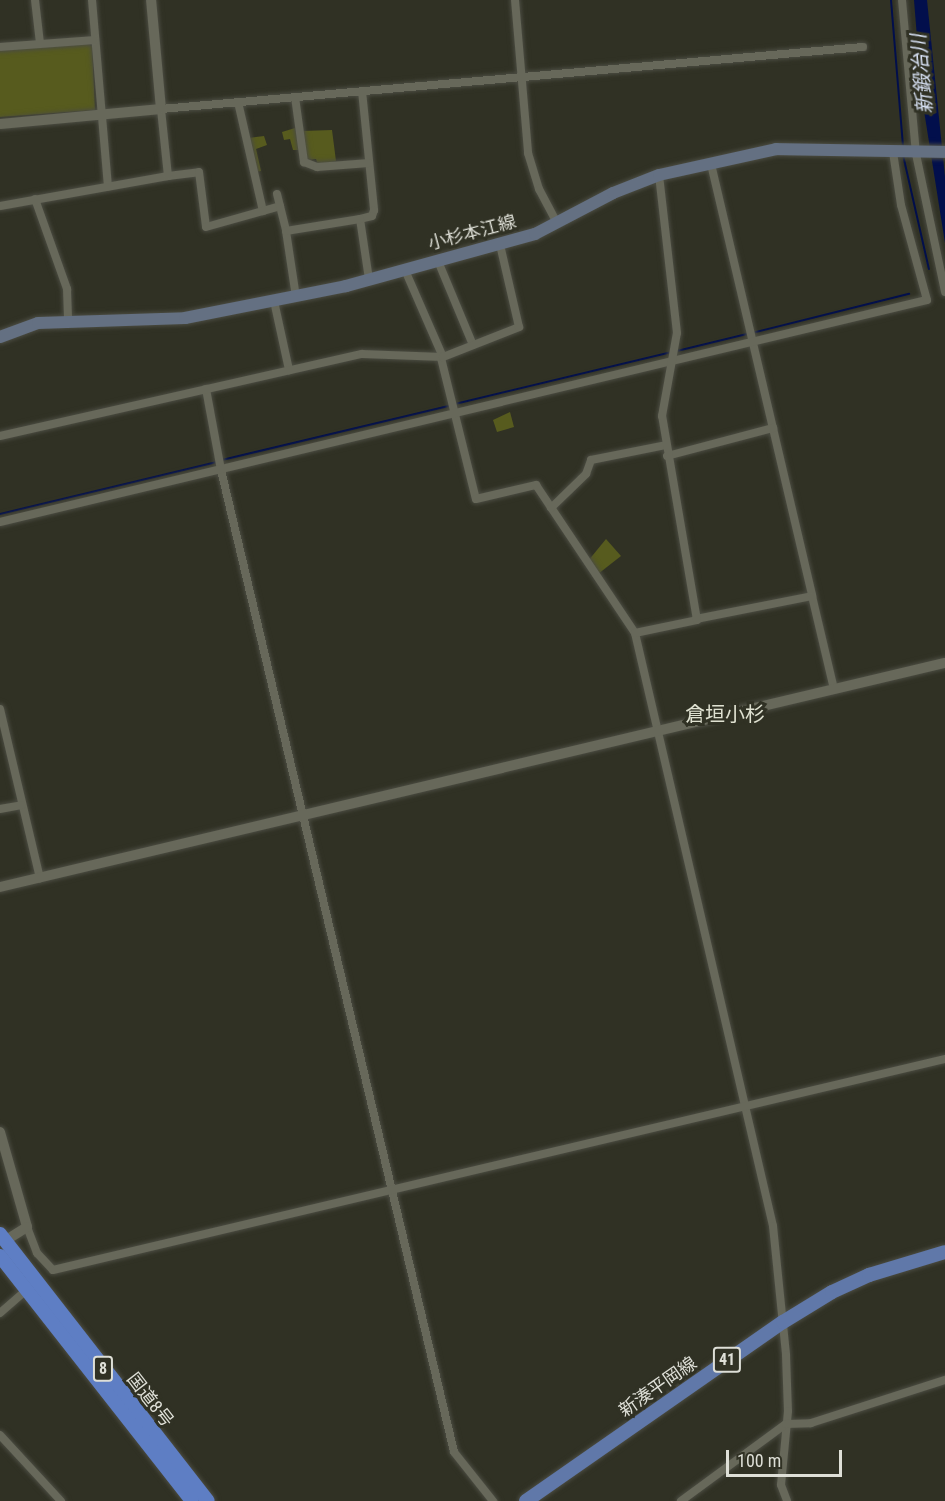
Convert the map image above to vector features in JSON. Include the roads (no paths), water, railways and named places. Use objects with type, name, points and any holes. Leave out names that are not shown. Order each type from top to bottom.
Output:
[{"type":"highway","name":"国道8号","points":[[3,1238],[208,1501]]},
{"type":"highway","name":"国道8号","points":[[0,1256],[192,1501]]},
{"type":"main road","name":"小杉本江線","points":[[0,337],[29,325],[185,318],[296,297],[500,245],[557,223],[613,193],[659,175],[776,149],[824,147],[916,153],[945,152]]},
{"type":"main road","name":"新湊平岡線","points":[[526,1501],[783,1322],[869,1275],[945,1252]]},
{"type":"street","points":[[35,0],[40,42]]},
{"type":"street","points":[[92,0],[108,186]]},
{"type":"street","points":[[151,0],[168,176]]},
{"type":"street","points":[[515,0],[528,153],[539,189],[557,223]]},
{"type":"street","points":[[902,0],[916,153],[945,292]]},
{"type":"street","points":[[0,46],[95,40]]},
{"type":"street","points":[[0,124],[103,117],[161,109],[863,47]]},
{"type":"street","points":[[286,231],[372,216],[374,210],[362,92]]},
{"type":"street","points":[[295,97],[304,162],[317,167],[369,164]]},
{"type":"street","points":[[238,102],[263,211]]},
{"type":"street","points":[[0,522],[753,344],[927,300],[901,205],[893,152]]},
{"type":"street","points":[[711,164],[834,689]]},
{"type":"street","points":[[0,206],[199,172],[206,227],[280,206]]},
{"type":"street","points":[[659,175],[676,333],[662,416],[696,619]]},
{"type":"street","points":[[277,194],[286,231],[296,297]]},
{"type":"street","points":[[35,199],[67,289],[68,323]]},
{"type":"street","points":[[360,219],[369,279]]},
{"type":"street","points":[[0,436],[362,354],[442,357],[519,327],[500,245]]},
{"type":"street","points":[[438,261],[473,345]]},
{"type":"street","points":[[405,270],[442,357],[476,499],[536,484],[635,633],[656,732],[773,1226],[783,1322],[786,1424],[781,1485],[787,1501]]},
{"type":"street","points":[[274,301],[289,370]]},
{"type":"street","points":[[206,389],[221,470],[454,1452],[493,1501]]},
{"type":"street","points":[[667,456],[773,428]]},
{"type":"street","points":[[551,508],[586,474],[591,460],[666,445]]},
{"type":"street","points":[[635,633],[812,596]]},
{"type":"street","points":[[0,887],[945,663]]},
{"type":"street","points":[[0,709],[40,878]]},
{"type":"street","points":[[0,809],[22,805]]},
{"type":"street","points":[[0,1132],[36,1253],[53,1269],[745,1108],[945,1059]]},
{"type":"street","points":[[3,1238],[27,1227]]},
{"type":"street","points":[[0,1313],[26,1290]]},
{"type":"street","points":[[681,1501],[786,1424],[811,1423],[945,1380]]},
{"type":"street","points":[[0,1435],[61,1501]]},
{"type":"water","name":"新鍛冶川","points":[[914,0],[927,0],[945,177],[945,243],[922,98]]},
{"type":"waterway","points":[[891,0],[903,146]]},
{"type":"waterway","points":[[903,155],[929,269]]},
{"type":"waterway","points":[[752,333],[909,294]]},
{"type":"waterway","points":[[677,351],[747,334]]},
{"type":"waterway","points":[[455,404],[671,352]]},
{"type":"waterway","points":[[222,460],[449,406]]},
{"type":"waterway","points":[[0,514],[216,462]]},
{"type":"district","name":"倉垣小杉","points":[[725,714]]}]
